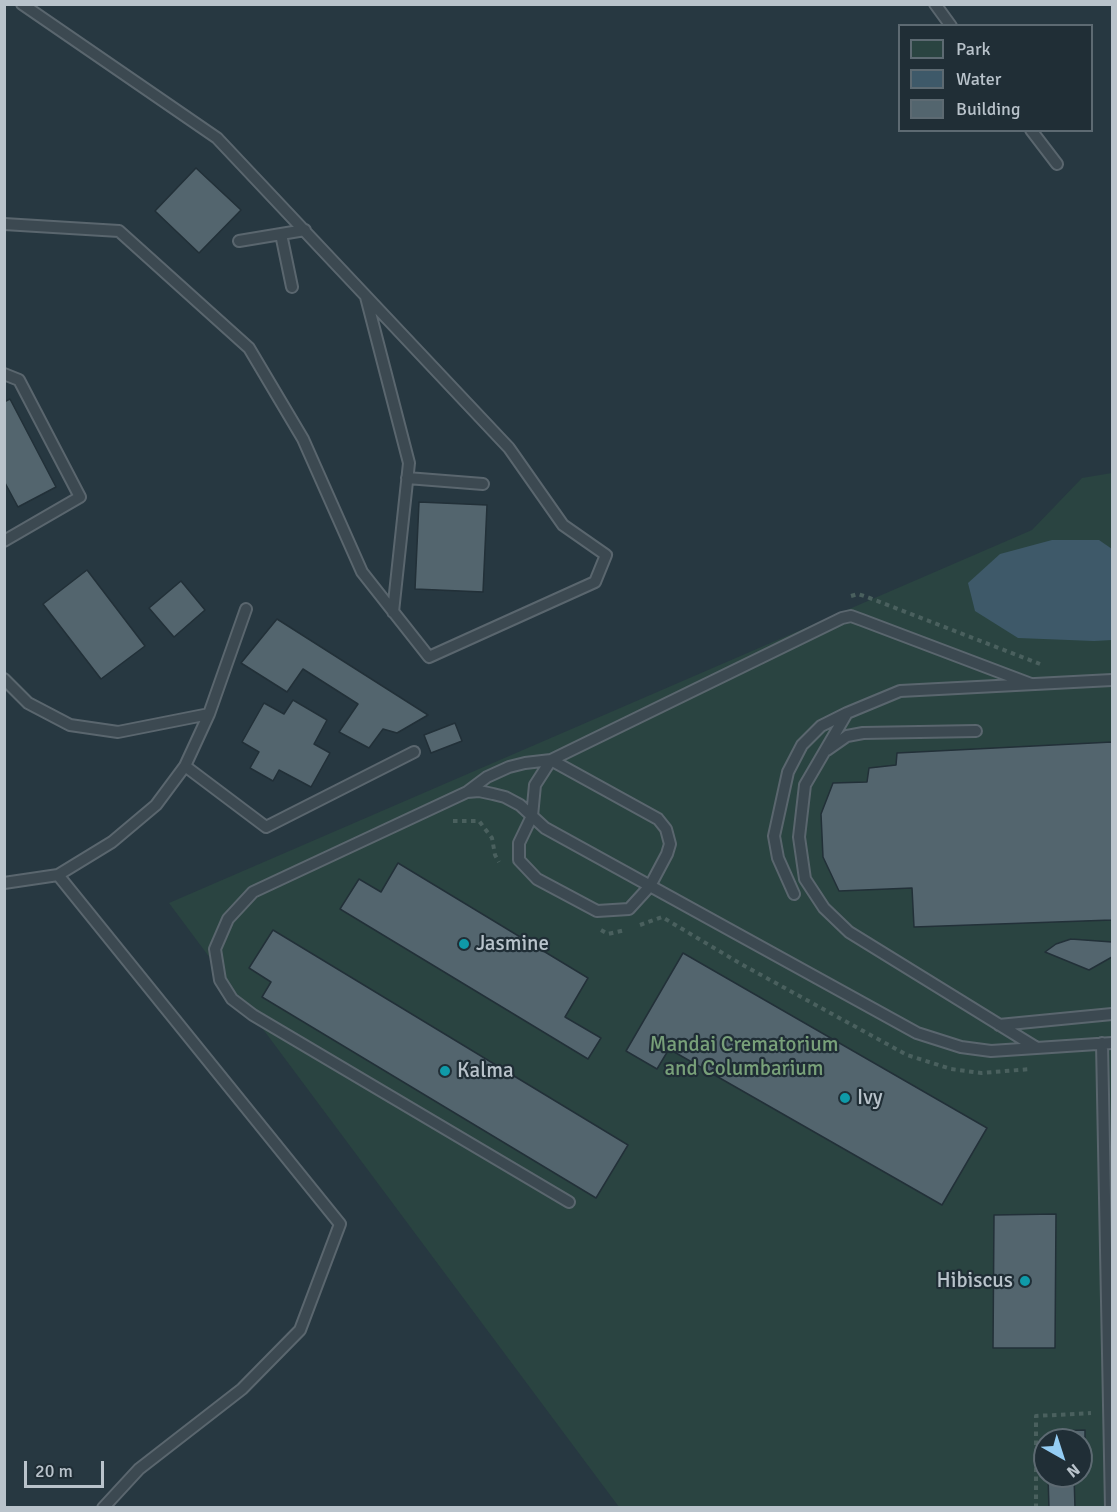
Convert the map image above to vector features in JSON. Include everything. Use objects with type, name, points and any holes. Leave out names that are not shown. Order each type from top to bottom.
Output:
[{"type":"lane","points":[[4,224],[119,231],[249,348],[303,439],[362,572],[429,657],[595,582],[606,555],[562,525],[509,448],[217,138],[22,4]]},
{"type":"lane","points":[[935,4],[950,24]]},
{"type":"lane","points":[[1033,132],[1057,164]]},
{"type":"lane","points":[[239,241],[305,230]]},
{"type":"lane","points":[[281,234],[292,287]]},
{"type":"lane","points":[[366,295],[409,463],[393,612]]},
{"type":"lane","points":[[4,374],[19,380],[80,497],[4,541]]},
{"type":"lane","points":[[407,477],[483,484]]},
{"type":"lane","points":[[4,883],[58,874],[112,842],[156,805],[185,766],[209,714],[246,609]]},
{"type":"lane","points":[[569,1202],[253,1015],[232,999],[220,980],[214,949],[228,919],[254,892],[467,792],[487,777],[509,767],[551,760],[842,618],[851,616],[1031,684]]},
{"type":"lane","points":[[4,680],[28,703],[70,725],[118,732],[209,714]]},
{"type":"lane","points":[[794,894],[778,858],[774,836],[788,772],[802,745],[821,726],[900,692],[1113,680]]},
{"type":"lane","points":[[847,713],[805,785],[799,837],[806,879],[824,908],[849,932],[1036,1048]]},
{"type":"lane","points":[[824,752],[847,736],[976,731]]},
{"type":"lane","points":[[185,766],[266,827],[414,752]]},
{"type":"lane","points":[[551,760],[658,819],[666,829],[670,844],[667,854],[650,886],[629,909],[597,911],[537,879],[519,860],[519,843],[532,816],[535,785],[551,760]]},
{"type":"lane","points":[[467,792],[478,791],[505,797],[520,805],[545,828],[917,1033],[961,1047],[992,1051],[1107,1043],[1111,1508]]},
{"type":"lane","points":[[58,874],[340,1224],[300,1330],[242,1389],[139,1469],[103,1508]]},
{"type":"lane","points":[[999,1025],[1113,1014]]},
{"type":"path","points":[[648,922],[662,918],[741,964]]},
{"type":"path","points":[[1036,1508],[1036,1416],[1096,1413]]},
{"type":"green space","name":"Mandai Crematorium and Columbarium","points":[[1112,473],[1112,1507],[619,1507],[169,903],[1032,530],[1082,478]]},
{"type":"water","points":[[1052,540],[1099,540],[1112,549],[1112,640],[1018,638],[975,611],[968,583],[1000,554]]},
{"type":"building","points":[[196,168],[241,210],[199,253],[155,211]]},
{"type":"building","points":[[10,399],[56,487],[18,507],[4,481],[4,402]]},
{"type":"building","points":[[419,502],[487,505],[483,592],[415,589]]},
{"type":"building","points":[[87,570],[145,646],[101,679],[43,604]]},
{"type":"building","points":[[181,581],[205,610],[174,637],[149,608]]},
{"type":"building","points":[[277,619],[428,715],[397,733],[383,729],[369,748],[339,732],[358,704],[303,669],[287,692],[241,663]]},
{"type":"building","points":[[293,700],[327,720],[314,744],[330,753],[311,787],[279,770],[273,781],[250,768],[259,752],[242,742],[264,703],[284,714]]},
{"type":"building","points":[[455,723],[462,741],[431,753],[424,735]]},
{"type":"building","points":[[1112,742],[1112,920],[914,927],[912,888],[839,891],[823,857],[821,814],[833,783],[867,782],[869,768],[896,765],[897,753]]},
{"type":"building","name":"Jasmine","points":[[398,863],[588,978],[565,1017],[601,1038],[588,1059],[340,909],[359,879],[381,892]]},
{"type":"building","name":"Kalma","points":[[273,930],[628,1145],[596,1198],[262,997],[271,982],[249,968]]},
{"type":"building","points":[[1071,939],[1112,942],[1112,957],[1089,970],[1045,952],[1056,944]]},
{"type":"building","name":"Ivy","points":[[683,953],[987,1128],[942,1205],[669,1049],[657,1069],[626,1051]]},
{"type":"building","name":"Hibiscus","points":[[1056,1214],[1055,1348],[993,1348],[994,1215]]},
{"type":"building","points":[[1048,1488],[1074,1488],[1075,1508],[1049,1508]]},
{"type":"place","name":"Jasmine","points":[[464,944]]},
{"type":"place","name":"Kalma","points":[[445,1071]]},
{"type":"place","name":"Ivy","points":[[845,1098]]},
{"type":"place","name":"Hibiscus","points":[[1025,1281]]}]
